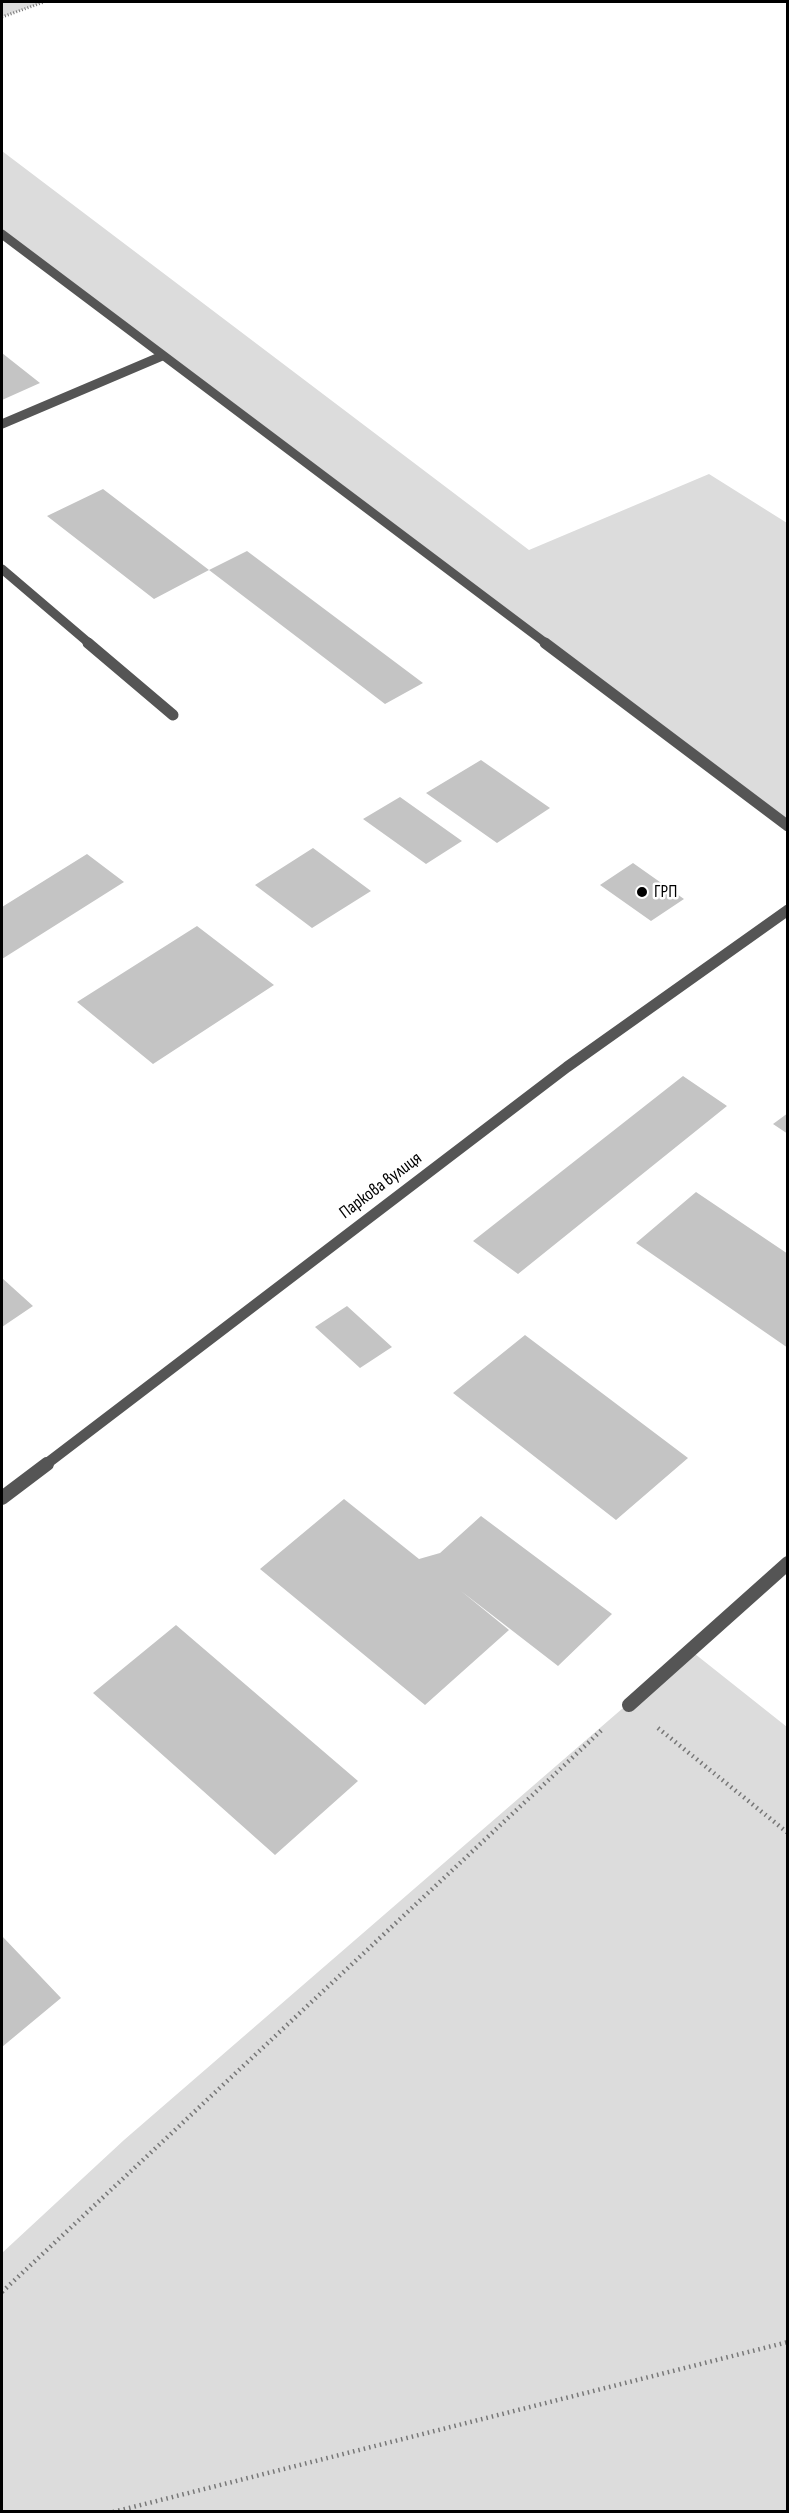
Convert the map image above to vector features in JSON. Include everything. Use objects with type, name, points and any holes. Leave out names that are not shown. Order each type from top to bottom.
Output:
[{"type":"street","points":[[2,234],[788,826]]},
{"type":"street","points":[[2,424],[162,356]]},
{"type":"street","points":[[2,569],[172,715]]},
{"type":"street","name":"Паркова вулиця","points":[[2,1498],[567,1067],[788,910]]},
{"type":"street","points":[[629,1705],[788,1563]]},
{"type":"path","points":[[2,17],[44,2]]},
{"type":"path","points":[[2,2292],[629,1705],[788,1833]]},
{"type":"path","points":[[113,2511],[788,2342]]},
{"type":"shaded area","points":[[2,2],[44,2],[2,17]]},
{"type":"shaded area","points":[[2,151],[529,550],[709,474],[787,523],[787,827],[2,234]]},
{"type":"shaded area","points":[[690,1650],[787,1727],[787,2511],[2,2512],[2,2253],[124,2140]]},
{"type":"building","points":[[2,353],[40,383],[2,400]]},
{"type":"building","points":[[103,489],[209,570],[154,599],[47,516]]},
{"type":"building","points":[[247,551],[423,683],[385,704],[209,570]]},
{"type":"building","points":[[481,760],[550,808],[497,843],[426,793]]},
{"type":"building","points":[[400,797],[462,841],[426,864],[363,819]]},
{"type":"building","points":[[313,848],[371,891],[312,928],[255,885]]},
{"type":"building","points":[[87,854],[124,882],[2,959],[2,907]]},
{"type":"building","name":"ГРП","points":[[633,863],[684,899],[651,921],[600,885]]},
{"type":"building","points":[[197,926],[274,985],[153,1064],[77,1002]]},
{"type":"building","points":[[683,1076],[727,1106],[518,1274],[473,1241]]},
{"type":"building","points":[[788,1113],[788,1134],[773,1124]]},
{"type":"building","points":[[696,1192],[788,1254],[788,1348],[636,1243]]},
{"type":"building","points":[[2,1278],[33,1306],[2,1327]]},
{"type":"building","points":[[347,1306],[392,1347],[360,1368],[315,1327]]},
{"type":"building","points":[[525,1335],[688,1458],[616,1520],[453,1393]]},
{"type":"building","points":[[344,1499],[419,1559],[440,1553],[481,1516],[612,1614],[558,1666],[461,1591],[509,1630],[425,1705],[260,1569]]},
{"type":"building","points":[[176,1625],[358,1781],[275,1855],[93,1693]]},
{"type":"building","points":[[2,1936],[61,1998],[2,2047]]},
{"type":"place","name":"ГРП","points":[[642,892]]}]
